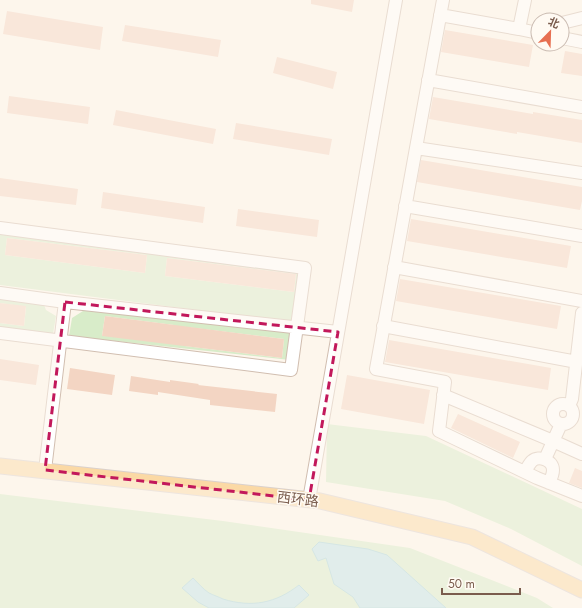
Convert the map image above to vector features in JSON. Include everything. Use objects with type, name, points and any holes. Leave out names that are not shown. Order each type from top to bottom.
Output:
[{"type":"main road","name":"西环路","points":[[0,466],[320,501],[472,537],[582,590]]},
{"type":"street","points":[[309,500],[396,0]]},
{"type":"street","points":[[443,0],[376,369],[445,382],[438,431],[549,483],[582,496]]},
{"type":"street","points":[[519,29],[525,0]]},
{"type":"street","points":[[440,15],[530,31]]},
{"type":"street","points":[[570,20],[582,18]]},
{"type":"street","points":[[570,40],[582,42]]},
{"type":"street","points":[[428,80],[582,107]]},
{"type":"street","points":[[416,148],[582,173]]},
{"type":"street","points":[[405,206],[582,236]]},
{"type":"street","points":[[0,228],[305,268],[291,370],[0,333]]},
{"type":"street","points":[[394,267],[582,301]]},
{"type":"street","points":[[0,293],[65,302],[338,332]]},
{"type":"street","points":[[45,470],[65,302]]},
{"type":"street","points":[[545,459],[561,424],[568,423],[572,418],[573,411],[569,406],[578,388],[576,362],[581,334],[582,313]]},
{"type":"street","points":[[383,326],[576,362]]},
{"type":"street","points":[[443,395],[582,454]]},
{"type":"street","points":[[525,472],[533,460],[540,458],[545,459],[551,464],[553,472],[549,483]]},
{"type":"highlighted area","points":[[65,302],[338,332],[309,500],[45,470]]},
{"type":"green space","points":[[0,234],[299,272],[291,322],[0,285]],"holes":[[[7,238],[147,255],[145,273],[5,255]],[[167,258],[296,274],[294,292],[165,276]]]},
{"type":"green space","points":[[0,296],[43,302],[46,310],[56,316],[53,334],[0,327],[0,323],[24,326],[26,307],[0,303]]},
{"type":"green space","points":[[84,307],[287,330],[294,335],[290,360],[69,336],[72,318],[83,311]],"holes":[[[105,316],[174,325],[102,336]],[[187,327],[284,339],[282,358],[185,346]]]},
{"type":"green space","points":[[327,424],[426,436],[582,509],[582,566],[511,529],[445,501],[326,482]]},
{"type":"green space","points":[[0,494],[223,521],[410,548],[537,598],[553,608],[0,608]]},
{"type":"water","points":[[319,542],[368,549],[387,555],[446,608],[360,608],[353,597],[334,584],[326,558],[318,561],[312,549]]},
{"type":"water","points":[[193,578],[209,593],[234,602],[254,603],[272,600],[282,596],[299,585],[309,595],[294,608],[209,608],[198,602],[182,588]]},
{"type":"building","points":[[311,0],[354,0],[352,12],[311,4]]},
{"type":"building","points":[[7,11],[103,27],[100,50],[3,34]]},
{"type":"building","points":[[125,25],[221,40],[218,57],[122,41]]},
{"type":"building","points":[[445,30],[530,44],[530,52],[532,52],[529,67],[441,52]]},
{"type":"building","points":[[565,52],[582,54],[582,76],[561,73]]},
{"type":"building","points":[[277,57],[337,72],[333,89],[273,73]]},
{"type":"building","points":[[9,96],[90,107],[88,124],[7,113]]},
{"type":"building","points":[[433,97],[533,114],[533,112],[582,120],[582,143],[429,119]]},
{"type":"building","points":[[116,110],[216,129],[213,144],[113,125]]},
{"type":"building","points":[[236,123],[332,139],[329,155],[233,139]]},
{"type":"building","points":[[421,160],[582,187],[582,201],[580,210],[417,182]]},
{"type":"building","points":[[0,178],[78,189],[76,205],[0,196]]},
{"type":"building","points":[[103,192],[205,207],[203,223],[101,208]]},
{"type":"building","points":[[238,209],[319,220],[317,237],[236,226]]},
{"type":"building","points":[[411,219],[571,246],[567,268],[407,241]]},
{"type":"building","points":[[7,238],[147,255],[145,273],[5,255]]},
{"type":"building","points":[[167,258],[296,274],[294,292],[165,276]]},
{"type":"building","points":[[400,279],[561,306],[557,329],[396,301]]},
{"type":"building","points":[[0,303],[26,306],[24,326],[0,323]]},
{"type":"building","points":[[105,316],[284,339],[282,358],[102,336]]},
{"type":"building","points":[[389,340],[551,368],[548,390],[385,362]]},
{"type":"building","points":[[0,359],[39,365],[36,385],[0,380]]},
{"type":"building","points":[[70,368],[115,375],[112,395],[67,389]]},
{"type":"building","points":[[347,375],[430,390],[424,424],[341,409]]},
{"type":"building","points":[[131,376],[277,394],[275,412],[210,405],[210,400],[158,392],[158,395],[129,391]]},
{"type":"building","points":[[458,414],[520,442],[513,458],[451,428]]},
{"type":"building","points":[[575,468],[582,471],[582,488],[569,483]]}]
